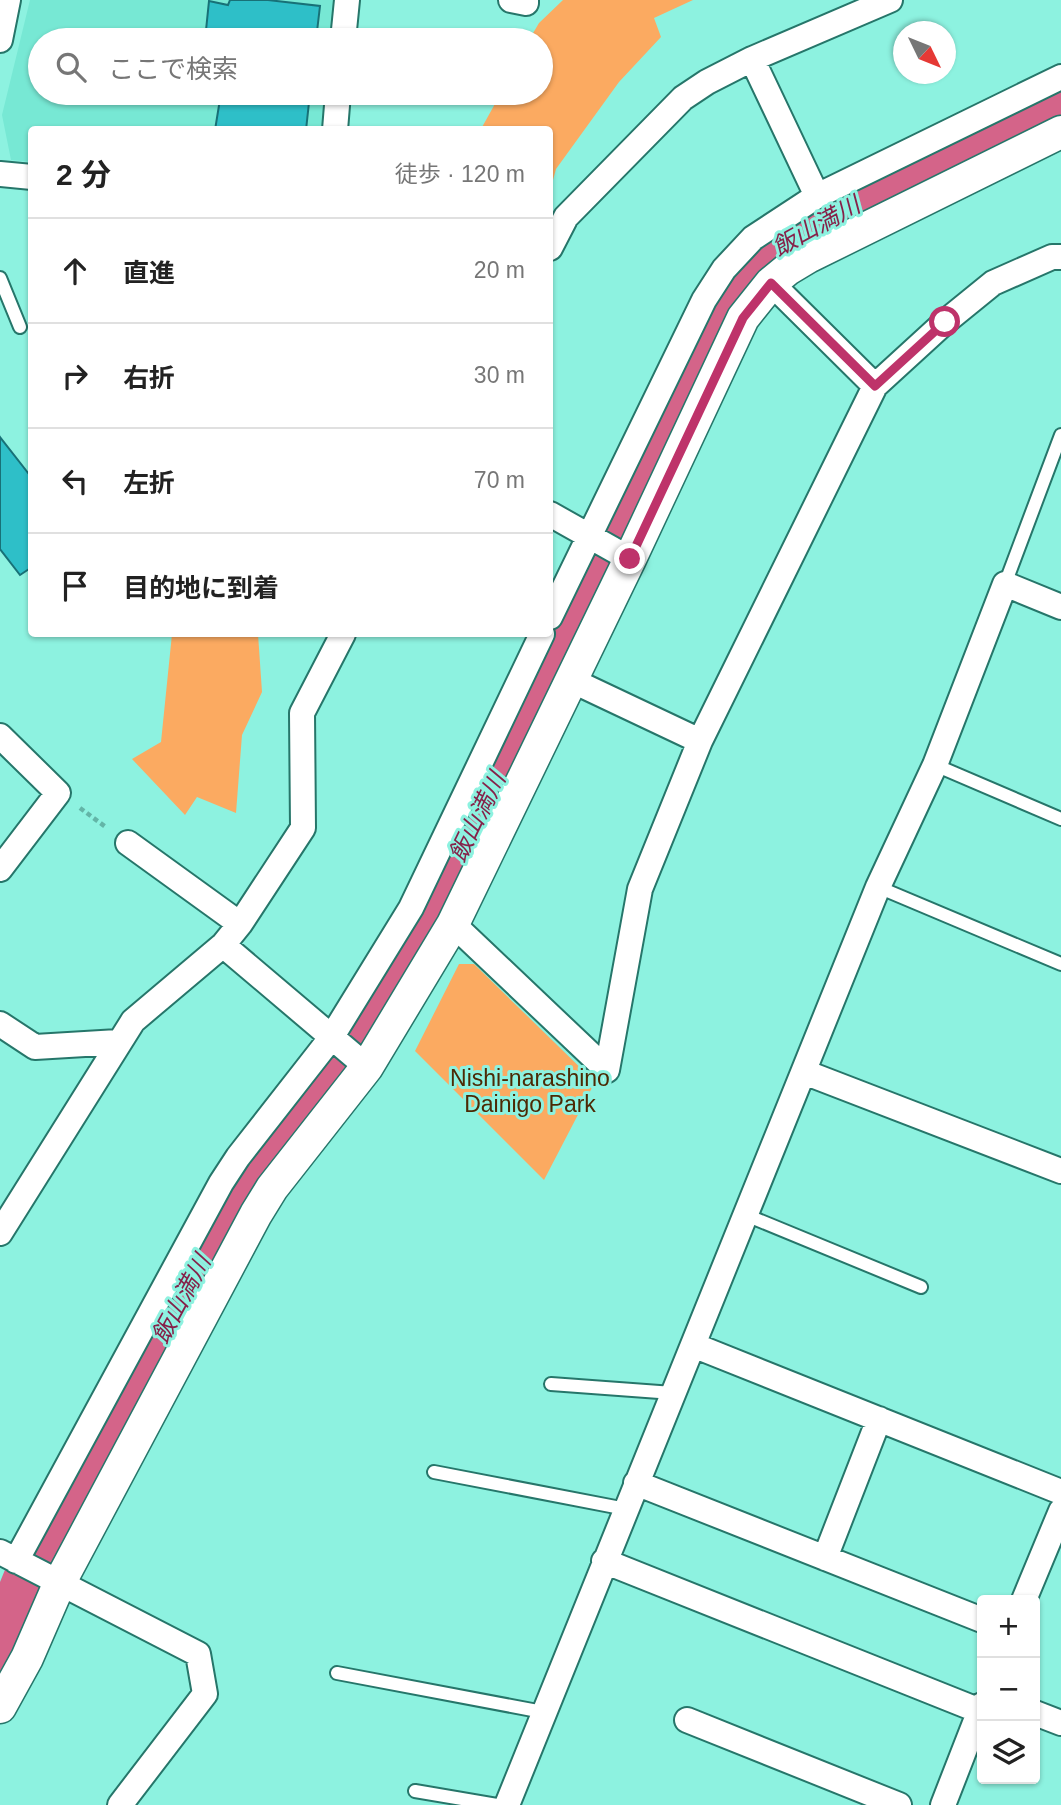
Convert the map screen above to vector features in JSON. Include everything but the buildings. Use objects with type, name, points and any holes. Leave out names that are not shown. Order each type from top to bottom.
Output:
[{"type":"street","points":[[0,40],[8,0]]},
{"type":"street","points":[[344,28],[347,0]]},
{"type":"street","points":[[511,0],[526,3],[526,0]]},
{"type":"street","points":[[553,242],[566,217],[683,98],[706,82],[751,59],[890,0]]},
{"type":"street","points":[[751,59],[817,196]]},
{"type":"street","points":[[553,611],[704,300],[717,279],[754,238],[817,196],[1061,78]]},
{"type":"street","points":[[335,126],[337,105]]},
{"type":"street","points":[[120,1805],[205,1695],[198,1654],[8,1556],[237,1157],[348,1053],[453,924],[571,680],[623,555],[743,318],[771,283],[808,257],[1061,132]]},
{"type":"street","points":[[0,174],[28,177]]},
{"type":"street","points":[[453,924],[607,1070],[639,889],[699,741],[875,386],[945,322],[993,283],[1052,257],[1061,257]]},
{"type":"street","points":[[771,283],[875,386]]},
{"type":"street","points":[[553,516],[623,555]]},
{"type":"street","points":[[507,1805],[878,887],[935,765],[1005,584],[1061,607]]},
{"type":"street","points":[[0,1233],[133,1021],[223,945],[240,924],[303,828],[302,713],[341,637]]},
{"type":"street","points":[[0,1707],[27,1658],[53,1578],[348,1053],[411,908],[541,637]]},
{"type":"street","points":[[571,680],[699,741]]},
{"type":"street","points":[[0,736],[66,798],[0,869]]},
{"type":"street","points":[[128,843],[240,924]]},
{"type":"street","points":[[223,945],[348,1053]]},
{"type":"street","points":[[0,1024],[35,1047],[118,1042]]},
{"type":"street","points":[[804,1072],[1059,1165]]},
{"type":"street","points":[[693,1345],[1061,1492]]},
{"type":"street","points":[[825,1558],[879,1419]]},
{"type":"street","points":[[636,1483],[977,1618]]},
{"type":"street","points":[[1026,1595],[1061,1511]]},
{"type":"street","points":[[604,1561],[977,1706]]},
{"type":"street","points":[[1040,1715],[1061,1723]]},
{"type":"street","points":[[943,1805],[977,1718]]},
{"type":"street","points":[[687,1720],[899,1805]]},
{"type":"lane","points":[[0,278],[20,327]]},
{"type":"lane","points":[[1005,584],[1055,467],[1061,435]]},
{"type":"lane","points":[[935,765],[1061,818]]},
{"type":"lane","points":[[878,887],[1061,964]]},
{"type":"lane","points":[[746,1215],[921,1287]]},
{"type":"lane","points":[[551,1384],[673,1393]]},
{"type":"lane","points":[[434,1472],[626,1509]]},
{"type":"lane","points":[[337,1673],[543,1712]]},
{"type":"lane","points":[[415,1791],[497,1805]]},
{"type":"path","points":[[66,798],[128,843]]},
{"type":"shaded area","points":[[30,0],[337,0],[334,28],[28,28],[28,105],[327,105],[325,126],[28,126],[28,162],[11,160],[2,115]]},
{"type":"green space","points":[[563,0],[693,0],[654,18],[661,37],[619,82],[556,169],[553,180],[553,126],[483,126],[494,105],[553,105],[553,28],[536,28]]},
{"type":"green space","points":[[172,637],[258,637],[262,692],[242,735],[236,813],[197,797],[185,815],[132,759],[161,742]]},
{"type":"green space","name":"Nishi-narashino Dainigo Park","points":[[459,964],[474,964],[595,1082],[544,1180],[415,1051]]},
{"type":"waterway","name":"飯山満川","points":[[0,1656],[40,1558],[237,1196],[270,1146],[348,1053],[428,917],[722,309],[737,285],[752,266],[793,235],[1061,102]]},
{"type":"route","points":[[630,559],[743,318],[771,283],[875,386],[945,322]]}]
